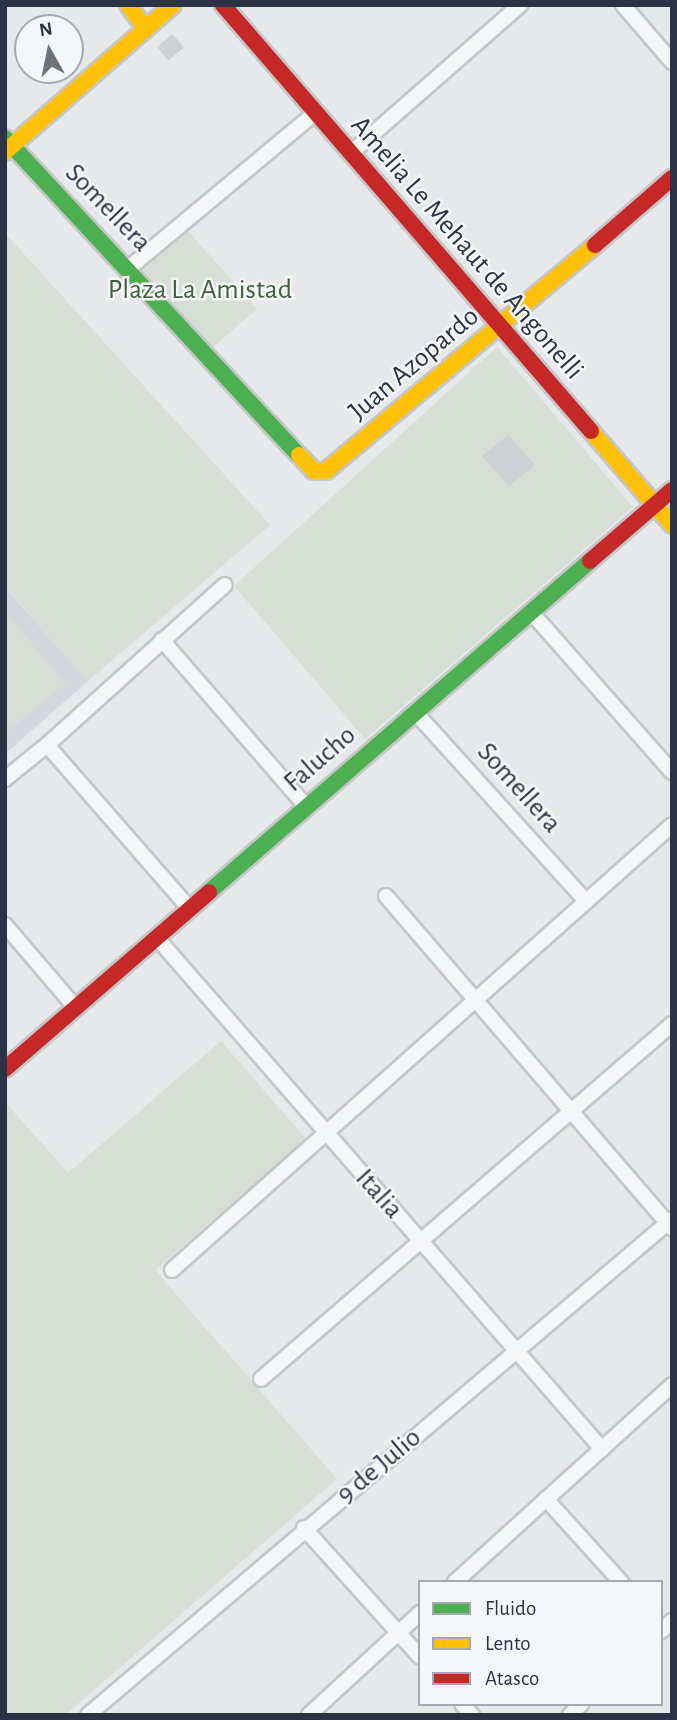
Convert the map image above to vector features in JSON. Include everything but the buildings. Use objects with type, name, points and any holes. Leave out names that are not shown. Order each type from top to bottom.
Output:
[{"type":"street","points":[[128,5],[146,29]]},
{"type":"street","points":[[8,145],[173,5]]},
{"type":"street","name":"Amelia Le Mehaut de Angonelli","points":[[223,5],[672,525]]},
{"type":"street","points":[[351,153],[520,5]]},
{"type":"street","points":[[623,5],[672,62]]},
{"type":"street","points":[[128,268],[315,113]]},
{"type":"street","name":"Somellera","points":[[8,145],[128,268],[314,471]]},
{"type":"street","name":"Juan Azopardo","points":[[314,471],[326,471],[672,178]]},
{"type":"street","name":"Falucho","points":[[5,1069],[672,490]]},
{"type":"street","points":[[5,779],[47,746],[225,585]]},
{"type":"street","points":[[531,612],[672,772]]},
{"type":"street","points":[[162,640],[306,806]]},
{"type":"street","name":"Somellera","points":[[415,712],[585,900]]},
{"type":"street","points":[[47,746],[190,909]]},
{"type":"street","points":[[172,1270],[479,1000],[585,900],[672,825]]},
{"type":"street","points":[[386,896],[479,1000],[670,1224]]},
{"type":"street","points":[[5,925],[76,1008]]},
{"type":"street","name":"Italia","points":[[157,937],[602,1449]]},
{"type":"street","points":[[261,1379],[672,1024]]},
{"type":"street","name":"9 de Julio","points":[[88,1715],[304,1528],[670,1224]]},
{"type":"street","points":[[456,1580],[672,1385]]},
{"type":"street","points":[[546,1500],[619,1580]]},
{"type":"street","points":[[304,1528],[418,1655]]},
{"type":"street","points":[[309,1715],[418,1615]]},
{"type":"shaded area","points":[[5,587],[88,681],[5,754]]},
{"type":"green space","name":"Plaza La Amistad","points":[[188,231],[257,309],[212,348],[143,270]]},
{"type":"green space","points":[[5,233],[270,525],[88,681],[5,586]]},
{"type":"green space","points":[[497,347],[633,507],[365,739],[234,586]]},
{"type":"green space","points":[[5,612],[66,684],[5,733]]},
{"type":"green space","points":[[221,1041],[306,1139],[155,1270],[337,1479],[65,1715],[5,1715],[5,1102],[68,1173]]},
{"type":"traffic: fast","points":[[5,138],[299,455]]},
{"type":"traffic: fast","points":[[209,892],[590,561]]},
{"type":"traffic: slow","points":[[128,5],[146,29]]},
{"type":"traffic: slow","points":[[5,152],[173,5]]},
{"type":"traffic: slow","points":[[299,455],[314,471],[326,471],[595,245]]},
{"type":"traffic: slow","points":[[591,431],[672,525]]},
{"type":"traffic: jam","points":[[223,5],[591,431]]},
{"type":"traffic: jam","points":[[595,245],[672,178]]},
{"type":"traffic: jam","points":[[590,561],[672,490]]},
{"type":"traffic: jam","points":[[5,1069],[209,892]]}]
